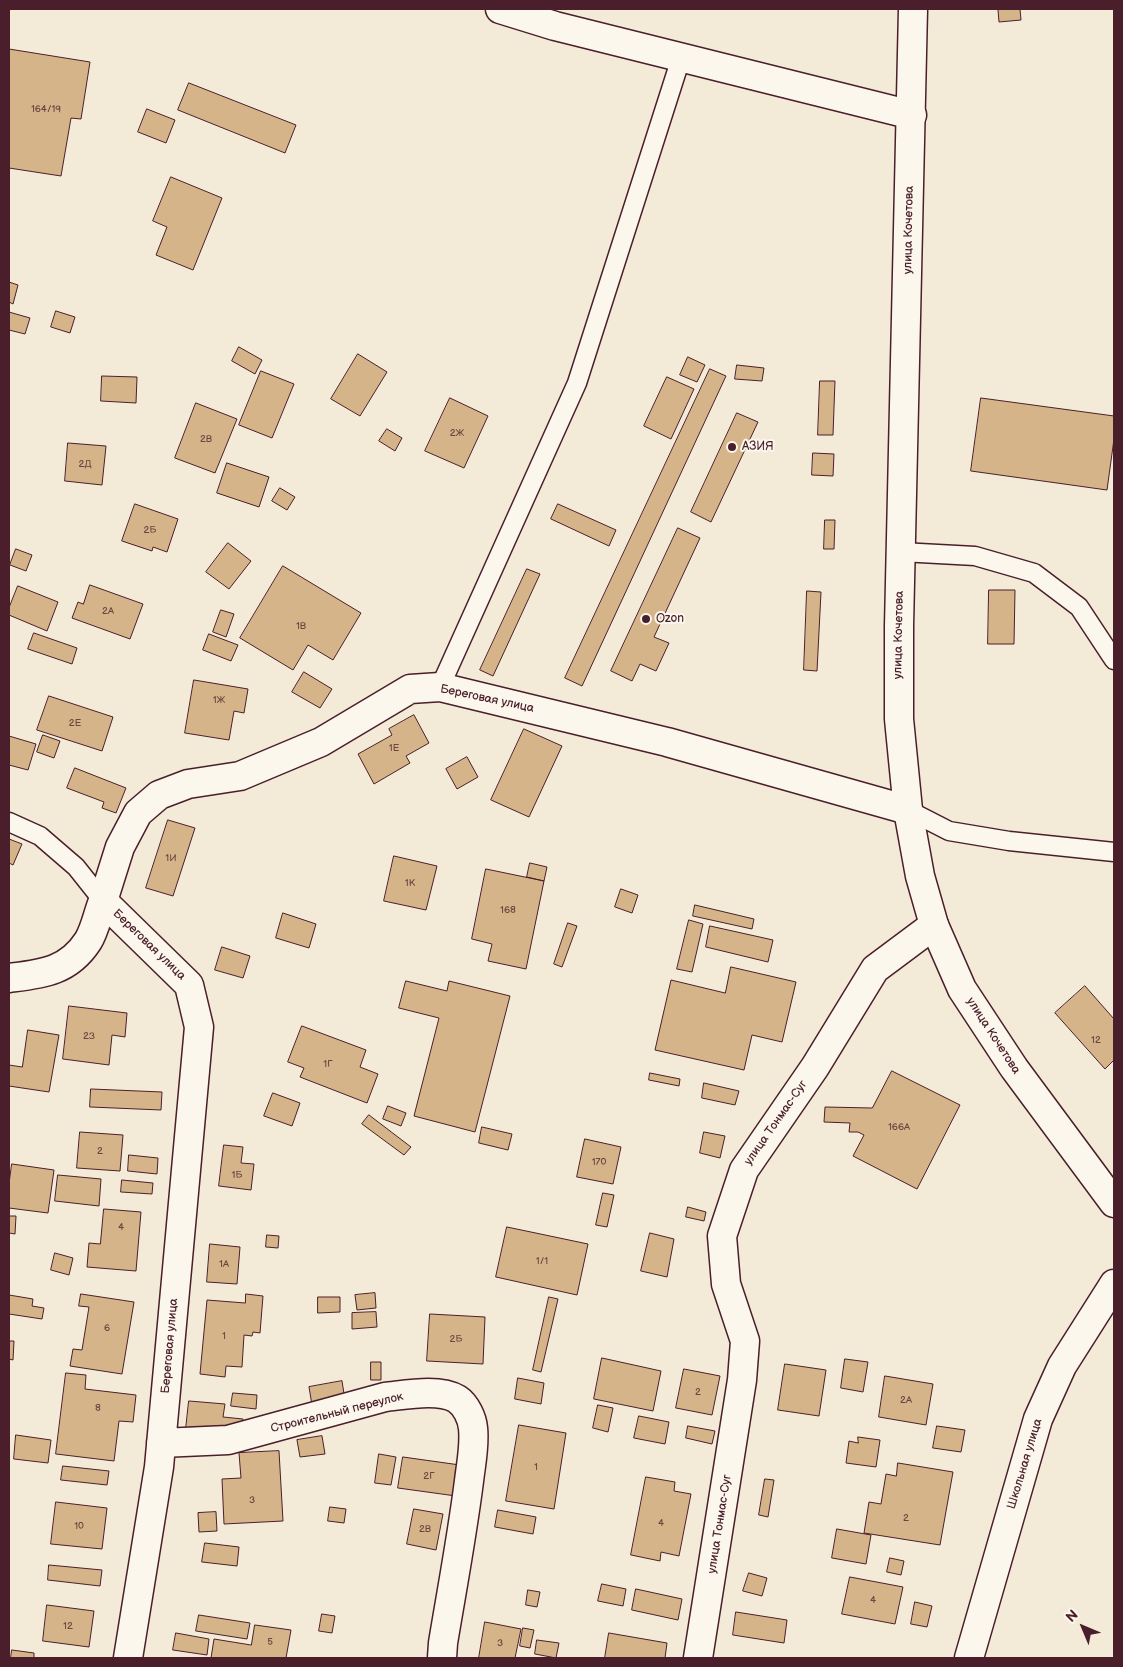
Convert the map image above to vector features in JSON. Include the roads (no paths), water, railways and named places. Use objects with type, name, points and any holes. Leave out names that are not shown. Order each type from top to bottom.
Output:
[{"type":"street","points":[[500,9],[555,26],[912,115]]},
{"type":"street","name":"улица Кочетова","points":[[913,9],[899,719],[908,810],[920,876],[934,925],[962,989],[1014,1068],[1114,1203]]},
{"type":"street","name":"Береговая улица","points":[[128,1658],[161,1443],[199,1027],[189,985],[103,901],[120,847],[138,813],[159,795],[188,784],[240,776],[321,742],[410,689],[440,687],[667,742],[908,810]]},
{"type":"street","points":[[9,978],[46,973],[72,960],[88,941],[103,901]]},
{"type":"street","name":"улица Тонмас-Суг","points":[[698,1658],[742,1380],[745,1341],[726,1284],[722,1236],[744,1170],[815,1067],[875,969],[934,925]]},
{"type":"street","name":"Школьная улица","points":[[968,1658],[1038,1420],[1062,1366],[1114,1284]]},
{"type":"street","name":"Строительный переулок","points":[[161,1443],[228,1440],[385,1398],[412,1394],[440,1394],[456,1399],[467,1410],[474,1437],[465,1512],[444,1634],[442,1658]]},
{"type":"lane","points":[[440,687],[577,383],[681,58]]},
{"type":"lane","points":[[901,552],[975,556],[1034,573],[1079,607],[1114,660]]},
{"type":"lane","points":[[908,810],[949,831],[1010,841],[1114,852]]},
{"type":"lane","points":[[9,822],[40,836],[76,867],[103,901]]},
{"type":"place","name":"АЗИЯ","points":[[732,447]]},
{"type":"place","name":"Ozon","points":[[646,619]]}]
